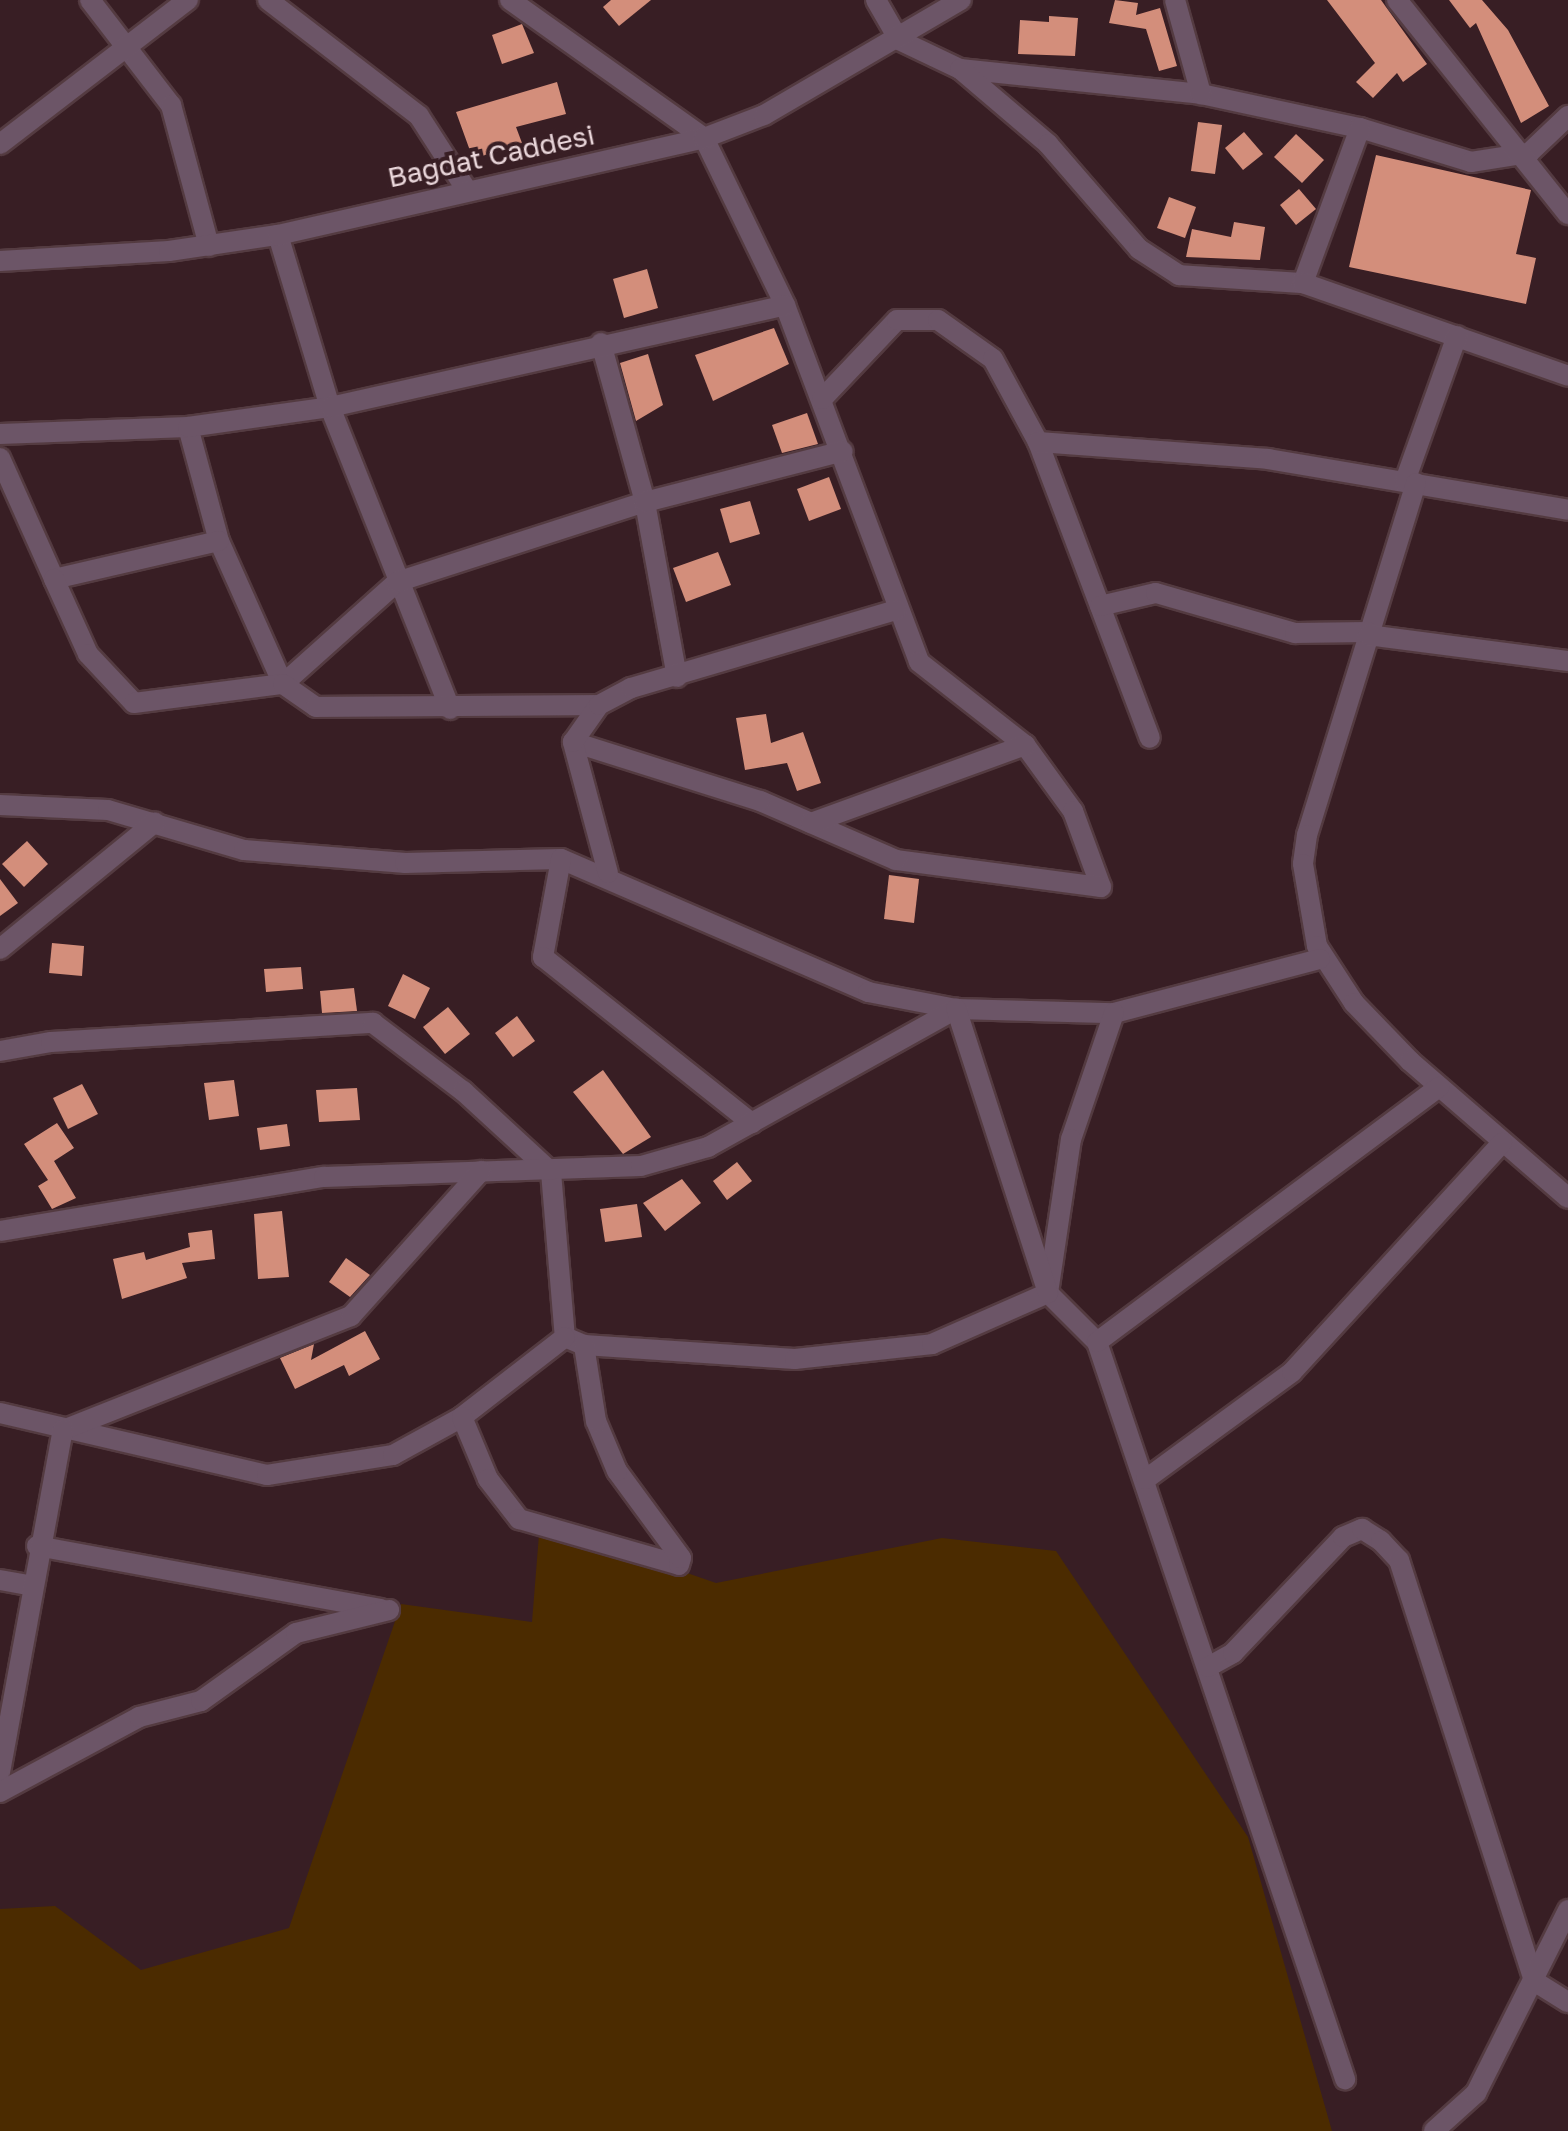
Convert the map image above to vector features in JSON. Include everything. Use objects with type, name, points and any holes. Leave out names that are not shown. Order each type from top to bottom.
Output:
[{"type":"street","points":[[90,0],[127,43],[171,105],[209,246]]},
{"type":"street","points":[[0,144],[127,43],[188,0]]},
{"type":"street","points":[[268,0],[419,116],[466,189]]},
{"type":"street","points":[[876,0],[899,40],[960,69],[1048,144],[1139,249],[1179,275],[1303,283],[1568,376]]},
{"type":"street","name":"Bağdat Caddesi","points":[[0,261],[209,246],[278,235],[466,189],[704,138],[764,115],[899,40],[961,0]]},
{"type":"street","points":[[1175,0],[1201,94]]},
{"type":"street","points":[[1397,0],[1568,214]]},
{"type":"street","points":[[519,2],[704,138],[785,305],[884,553],[896,610],[919,662],[1025,745],[1073,811],[1101,887],[896,860],[811,823],[573,742]]},
{"type":"street","points":[[960,69],[1201,94],[1360,128],[1471,162],[1518,155],[1568,116]]},
{"type":"street","points":[[1303,283],[1360,128]]},
{"type":"street","points":[[278,235],[330,407],[450,709]]},
{"type":"street","points":[[0,434],[188,427],[330,407],[601,343],[785,305]]},
{"type":"street","points":[[822,399],[897,320],[938,320],[993,359],[1038,442],[1150,738]]},
{"type":"street","points":[[1457,336],[1410,482],[1307,835],[1303,864],[1320,959],[1354,1003],[1439,1087],[1568,1198]]},
{"type":"street","points":[[601,343],[645,502],[677,677]]},
{"type":"street","points":[[188,427],[219,541],[283,684],[316,707],[450,709],[599,705],[631,688],[677,677],[896,610]]},
{"type":"street","points":[[1038,442],[1268,459],[1568,510]]},
{"type":"street","points":[[0,458],[88,654],[134,703],[283,684],[397,582],[645,502],[843,451]]},
{"type":"street","points":[[54,579],[219,541]]},
{"type":"street","points":[[1100,606],[1156,593],[1295,633],[1368,634],[1568,661]]},
{"type":"street","points":[[573,742],[599,705]]},
{"type":"street","points":[[573,742],[608,873]]},
{"type":"street","points":[[811,823],[1025,745]]},
{"type":"street","points":[[0,805],[108,810],[244,850],[405,863],[561,859],[608,873],[730,938],[868,992],[956,1009],[1114,1013],[1320,959]]},
{"type":"street","points":[[0,949],[155,822]]},
{"type":"street","points":[[561,859],[543,957],[752,1123]]},
{"type":"street","points":[[0,1231],[324,1177],[481,1171],[551,1172],[641,1166],[708,1147],[956,1009]]},
{"type":"street","points":[[956,1009],[1048,1293],[1097,1342],[1146,1479],[1345,2079]]},
{"type":"street","points":[[1048,1293],[1071,1139],[1114,1013]]},
{"type":"street","points":[[0,1051],[51,1042],[373,1023],[463,1091],[551,1172],[575,1341],[596,1421],[617,1471],[681,1558],[679,1565],[519,1519],[488,1479],[462,1417]]},
{"type":"street","points":[[1097,1342],[1439,1087]]},
{"type":"street","points":[[1146,1479],[1292,1372],[1502,1143]]},
{"type":"street","points":[[63,1430],[351,1316],[481,1171]]},
{"type":"street","points":[[0,1413],[267,1475],[393,1455],[462,1417],[575,1341],[795,1359],[932,1344],[1048,1293]]},
{"type":"street","points":[[0,1772],[29,1585],[63,1430]]},
{"type":"street","points":[[1208,1667],[1233,1653],[1307,1569],[1362,1529],[1399,1560],[1534,1981],[1568,2002]]},
{"type":"street","points":[[0,1792],[139,1717],[201,1701],[296,1633],[389,1610],[37,1546]]},
{"type":"street","points":[[0,1580],[29,1585]]},
{"type":"street","points":[[1434,2131],[1476,2093],[1568,1910]]},
{"type":"shaded area","points":[[540,1522],[716,1583],[942,1538],[1056,1551],[1248,1837],[1332,2131],[0,2131],[0,1909],[55,1906],[141,1970],[289,1928],[401,1604],[532,1622]]},
{"type":"building","points":[[611,0],[651,0],[619,26],[603,7]]},
{"type":"building","points":[[1115,0],[1138,3],[1136,15],[1160,8],[1177,66],[1159,71],[1146,29],[1109,23]]},
{"type":"building","points":[[1327,0],[1381,0],[1427,64],[1403,82],[1397,73],[1373,98],[1356,82],[1375,63]]},
{"type":"building","points":[[1449,0],[1482,0],[1508,30],[1549,106],[1521,123],[1476,23],[1470,28]]},
{"type":"building","points":[[1049,16],[1078,18],[1075,56],[1018,54],[1020,20],[1049,22]]},
{"type":"building","points":[[522,24],[534,53],[502,64],[492,35]]},
{"type":"building","points":[[557,82],[566,114],[516,127],[522,143],[473,159],[456,112]]},
{"type":"building","points":[[1198,122],[1222,125],[1215,174],[1191,171]]},
{"type":"building","points":[[1244,132],[1263,154],[1243,170],[1225,148]]},
{"type":"building","points":[[1296,134],[1324,160],[1302,183],[1274,157]]},
{"type":"building","points":[[1376,155],[1531,190],[1516,254],[1536,258],[1526,304],[1349,267]]},
{"type":"building","points":[[1299,189],[1316,209],[1296,225],[1280,205]]},
{"type":"building","points":[[1169,197],[1196,207],[1185,238],[1157,228]]},
{"type":"building","points":[[1234,222],[1265,227],[1260,260],[1186,257],[1192,229],[1231,237]]},
{"type":"building","points":[[647,269],[658,308],[624,318],[613,279]]},
{"type":"building","points":[[774,328],[789,364],[713,401],[695,355]]},
{"type":"building","points":[[648,354],[663,405],[636,421],[620,363]]},
{"type":"building","points":[[807,413],[818,444],[782,453],[772,425]]},
{"type":"building","points":[[829,477],[841,509],[809,521],[797,489]]},
{"type":"building","points":[[750,501],[760,534],[730,543],[720,509]]},
{"type":"building","points":[[718,552],[731,585],[686,602],[673,568]]},
{"type":"building","points":[[766,714],[771,743],[803,732],[821,783],[797,791],[787,763],[745,770],[736,718]]},
{"type":"building","points":[[27,841],[48,864],[24,887],[2,864]]},
{"type":"building","points":[[889,875],[919,879],[914,923],[884,919]]},
{"type":"building","points":[[0,879],[18,903],[0,916]]},
{"type":"building","points":[[52,943],[84,946],[82,976],[49,973]]},
{"type":"building","points":[[301,967],[303,989],[266,992],[264,969]]},
{"type":"building","points":[[403,974],[430,988],[415,1019],[388,1006]]},
{"type":"building","points":[[354,988],[357,1011],[322,1013],[320,991]]},
{"type":"building","points":[[448,1007],[470,1034],[445,1054],[423,1027]]},
{"type":"building","points":[[517,1016],[535,1041],[513,1057],[495,1033]]},
{"type":"building","points":[[603,1070],[651,1137],[623,1154],[573,1092]]},
{"type":"building","points":[[234,1080],[239,1116],[209,1120],[204,1083]]},
{"type":"building","points":[[82,1084],[98,1114],[68,1129],[53,1098]]},
{"type":"building","points":[[357,1088],[360,1120],[319,1122],[316,1090]]},
{"type":"building","points":[[57,1123],[74,1148],[54,1161],[76,1198],[52,1209],[38,1186],[48,1180],[24,1144]]},
{"type":"building","points":[[287,1124],[290,1146],[260,1150],[257,1128]]},
{"type":"building","points":[[737,1162],[752,1181],[727,1200],[713,1181]]},
{"type":"building","points":[[682,1179],[701,1203],[665,1231],[643,1203]]},
{"type":"building","points":[[637,1204],[642,1237],[605,1242],[600,1209]]},
{"type":"building","points":[[282,1211],[289,1277],[258,1279],[254,1214]]},
{"type":"building","points":[[212,1230],[215,1259],[182,1263],[187,1278],[122,1299],[113,1259],[144,1252],[146,1260],[190,1247],[188,1233]]},
{"type":"building","points":[[346,1258],[370,1275],[350,1297],[329,1282]]},
{"type":"building","points":[[365,1331],[380,1359],[349,1376],[344,1365],[295,1389],[280,1358],[314,1344],[311,1360]]}]
